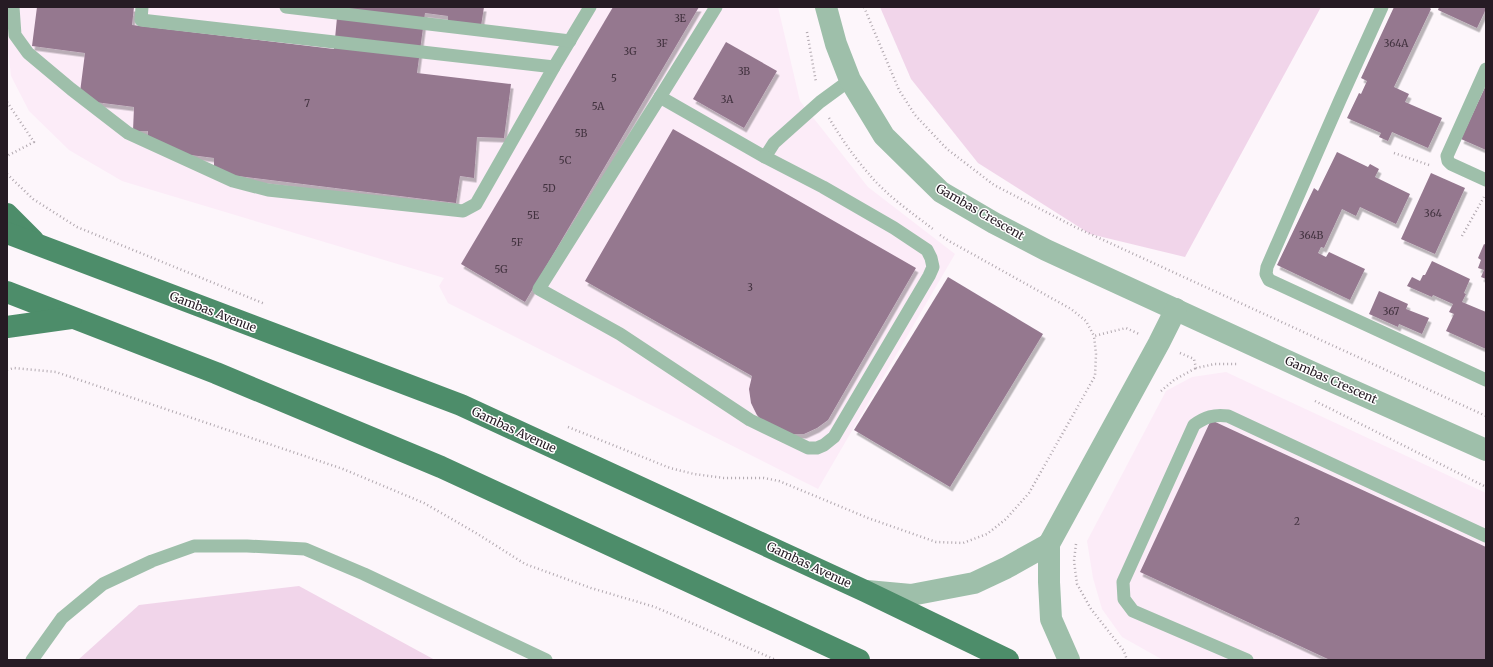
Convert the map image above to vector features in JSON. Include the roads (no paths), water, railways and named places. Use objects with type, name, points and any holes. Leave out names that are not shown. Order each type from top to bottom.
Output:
[{"type":"main road","points":[[7,214],[38,246]]},
{"type":"main road","name":"Gambas Avenue","points":[[7,233],[461,405],[865,591],[1008,660]]},
{"type":"main road","points":[[7,292],[216,373],[441,467],[859,660]]},
{"type":"main road","points":[[7,327],[74,318]]},
{"type":"street","name":"Gambas Crescent","points":[[826,7],[836,44],[850,80],[884,136],[941,192],[994,223],[1046,250],[1320,376],[1486,450]]},
{"type":"street","points":[[1069,660],[1051,619],[1049,544],[1159,343],[1176,309]]},
{"type":"street","points":[[865,591],[911,595],[974,583],[1006,568],[1049,544]]},
{"type":"lane","points":[[13,7],[15,35],[28,53],[128,133],[233,181],[268,190],[463,211],[476,204],[590,7]]},
{"type":"lane","points":[[142,7],[141,20],[554,67]]},
{"type":"lane","points":[[286,7],[570,41]]},
{"type":"lane","points":[[660,97],[765,158],[823,187],[894,228],[928,250],[933,267],[930,276],[834,438],[824,445],[817,448],[808,448],[750,420],[620,334],[539,289],[716,7]]},
{"type":"lane","points":[[1382,7],[1337,107],[1266,274],[1269,280],[1486,380]]},
{"type":"lane","points":[[1486,69],[1447,156],[1451,164],[1486,180]]},
{"type":"lane","points":[[765,158],[774,143],[820,102],[850,80]]},
{"type":"lane","points":[[1247,660],[1133,611],[1124,599],[1123,582],[1194,425],[1203,418],[1218,415],[1228,416],[1486,536]]},
{"type":"lane","points":[[32,660],[62,618],[103,584],[152,561],[194,546],[247,546],[305,549],[364,574],[546,660]]}]
